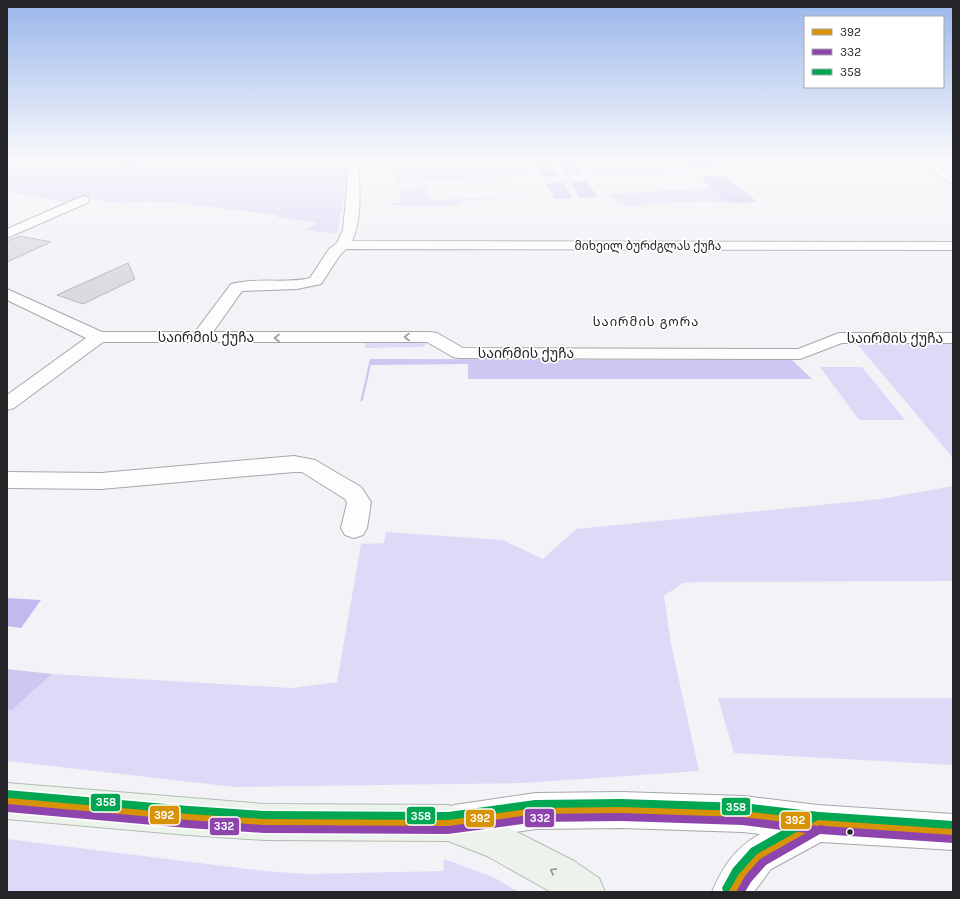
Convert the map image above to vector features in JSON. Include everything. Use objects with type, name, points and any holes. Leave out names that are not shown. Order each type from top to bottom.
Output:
[{"type":"main road","points":[[7,801],[188,817],[264,822],[448,824],[498,842],[560,875],[585,892]]},
{"type":"street","points":[[7,234],[81,201]]},
{"type":"street","points":[[200,337],[237,287],[250,284],[300,285],[316,281],[334,252],[343,245],[350,230],[352,201]]},
{"type":"street","name":"მიხეილ ბურძგლას ქუჩა","points":[[343,245],[953,246]]},
{"type":"street","name":"საირმის ქუჩა","points":[[7,294],[99,337],[431,337],[459,352],[800,354],[839,338],[953,338]]},
{"type":"street","points":[[7,404],[99,337]]},
{"type":"street","points":[[7,480],[101,481],[294,464],[308,465],[354,493],[359,502],[354,528]]},
{"type":"street","points":[[448,824],[536,811],[621,810],[743,814],[818,823],[953,832]]},
{"type":"street","points":[[732,892],[742,875],[758,856],[818,823]]},
{"type":"shaded area","points":[[59,201],[75,201],[71,203]]},
{"type":"shaded area","points":[[103,201],[344,201],[337,234],[304,230],[317,223],[276,217],[277,215],[164,201],[160,203],[145,201],[142,203],[130,202],[125,204]]},
{"type":"shaded area","points":[[400,201],[462,201],[461,205],[404,206],[393,205],[392,203],[400,203]]},
{"type":"shaded area","points":[[616,201],[725,201],[726,202],[700,201],[625,206],[618,204]]},
{"type":"shaded area","points":[[725,201],[756,201],[744,203]]},
{"type":"shaded area","points":[[366,340],[424,342],[426,344],[422,347],[365,348]]},
{"type":"shaded area","points":[[857,344],[953,344],[953,458],[863,351]]},
{"type":"shaded area","points":[[370,359],[792,360],[812,379],[468,379],[468,364],[371,365],[363,400],[360,402]]},
{"type":"shaded area","points":[[820,367],[862,367],[905,420],[859,420]]},
{"type":"shaded area","points":[[953,486],[953,581],[700,582],[683,583],[664,596],[671,644],[699,771],[523,783],[235,787],[7,761],[7,708],[11,711],[52,674],[292,688],[337,682],[361,544],[384,543],[386,532],[503,540],[543,559],[576,529],[881,499]]},
{"type":"shaded area","points":[[7,598],[41,600],[21,628],[7,626]]},
{"type":"shaded area","points":[[7,669],[52,674],[11,711],[7,708]]},
{"type":"shaded area","points":[[718,698],[953,698],[953,765],[734,753]]},
{"type":"shaded area","points":[[7,839],[264,871],[308,874],[443,871],[444,859],[493,877],[519,892],[7,892]]},
{"type":"building","points":[[20,236],[51,242],[7,262],[7,241]]},
{"type":"building","points":[[128,263],[135,279],[83,304],[57,295]]},
{"type":"transit line","name":"358","points":[[8,794],[264,815],[448,816],[535,804],[621,803],[743,807],[819,816],[953,825]]},
{"type":"transit line","name":"392","points":[[7,801],[188,817],[264,822],[448,823],[536,811],[621,810],[743,814],[818,823],[953,832]]},
{"type":"transit line","name":"332","points":[[7,808],[187,824],[264,829],[448,830],[537,818],[621,817],[742,821],[818,830],[953,839]]},
{"type":"transit line","name":"358","points":[[726,888],[736,871],[754,851],[815,817]]},
{"type":"transit line","name":"392","points":[[732,892],[742,875],[758,856],[818,823]]},
{"type":"transit line","name":"332","points":[[740,892],[748,879],[763,862],[821,829]]},
{"type":"district","name":"საირმის გორა","points":[[646,321]]}]
